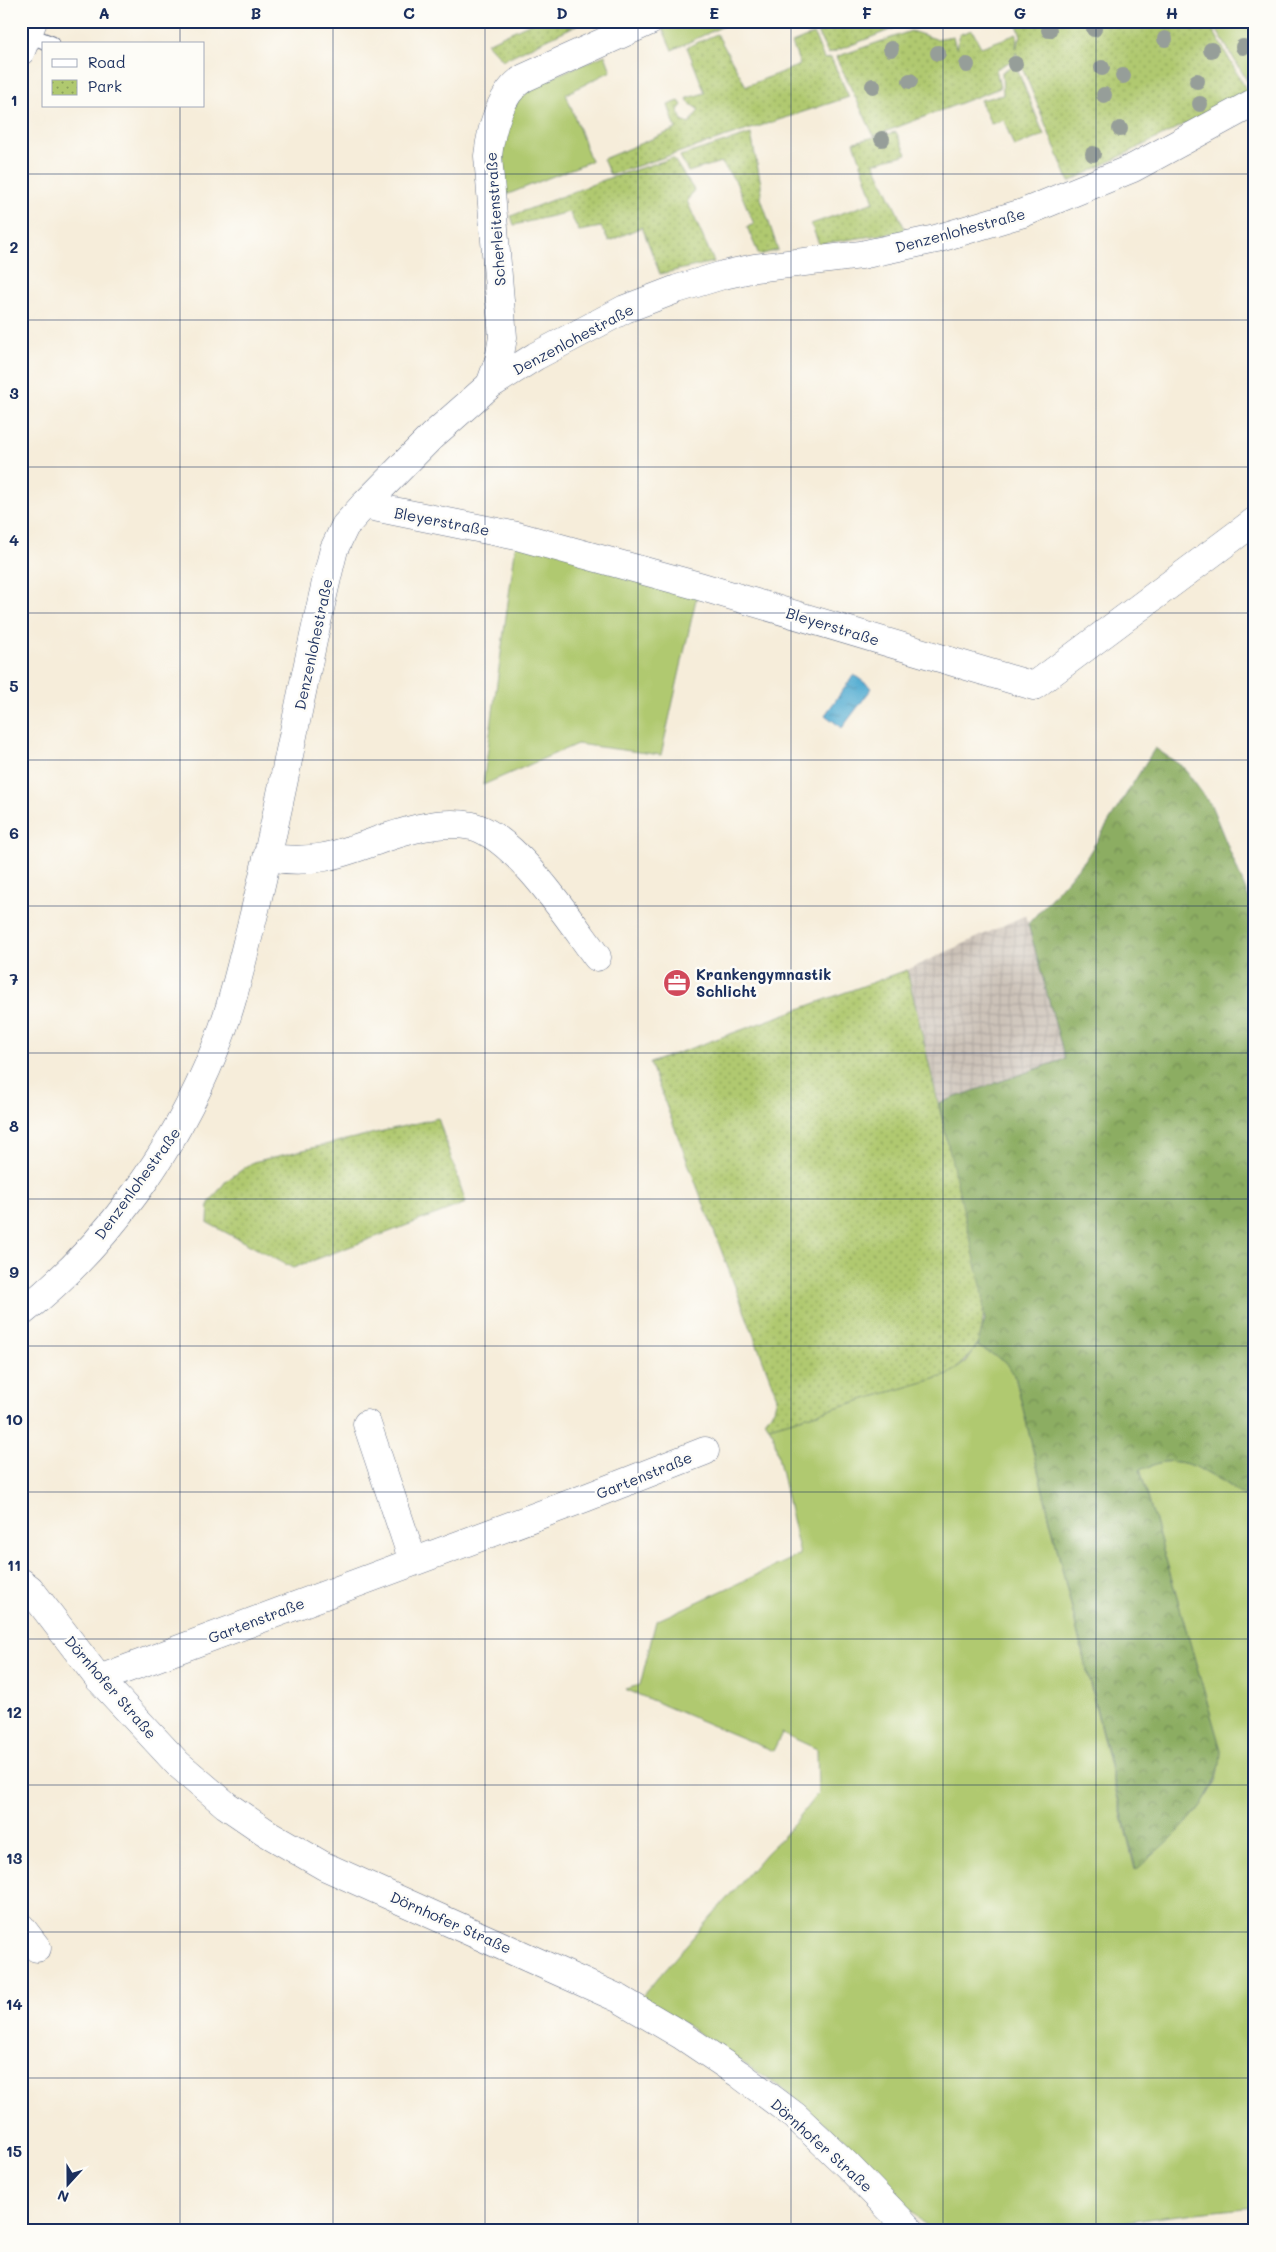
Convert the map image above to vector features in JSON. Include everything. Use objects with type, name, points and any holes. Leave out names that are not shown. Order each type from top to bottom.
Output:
[{"type":"street","name":"Scherleitenstraße","points":[[490,385],[499,360],[504,337],[488,156],[493,128],[503,105],[512,89],[524,78],[650,21]]},
{"type":"street","name":"Denzenlohestraße","points":[[21,1313],[59,1281],[112,1222],[177,1131],[216,1047],[234,991],[269,857],[334,549],[346,526],[364,505],[432,436],[490,385],[576,333],[625,309],[677,289],[755,268],[862,255],[918,243],[1023,213],[1133,168],[1255,102]]},
{"type":"street","name":"Bleyerstraße","points":[[364,505],[517,536],[699,586],[1034,686],[1255,521]]},
{"type":"street","points":[[269,857],[305,862],[348,851],[414,830],[446,824],[473,826],[494,836],[515,854],[597,957]]},
{"type":"street","points":[[368,1424],[413,1561]]},
{"type":"street","name":"Gartenstraße","points":[[99,1679],[585,1498],[705,1451]]},
{"type":"street","name":"Dörnhofer Straße","points":[[21,1582],[30,1589],[99,1679],[178,1764],[226,1805],[267,1833],[324,1866],[620,1999],[681,2035],[739,2074],[795,2116],[848,2166],[911,2231]]},
{"type":"shaded area","points":[[1026,915],[1065,1059],[939,1103],[907,970]]},
{"type":"green space","points":[[535,21],[585,21],[503,60],[487,43]]},
{"type":"green space","points":[[670,21],[734,21],[672,50],[661,25]]},
{"type":"green space","points":[[812,21],[822,21],[824,26],[835,21],[892,21],[895,28],[828,54]]},
{"type":"green space","points":[[1016,21],[1208,21],[1248,93],[1069,182],[1016,52],[1015,59],[996,69],[1000,88],[874,136],[836,57],[911,31],[936,39],[953,36],[956,48],[960,34],[972,30],[981,47],[1017,34],[1016,48],[1021,36]]},
{"type":"green space","points":[[1211,21],[1255,21],[1255,85],[1251,87]]},
{"type":"green space","points":[[717,34],[746,86],[800,65],[792,43],[814,34],[824,59],[831,58],[849,97],[610,175],[603,159],[676,129],[668,105],[679,101],[682,105],[678,110],[682,121],[689,124],[699,110],[689,103],[687,98],[705,93],[687,47]]},
{"type":"green space","points":[[605,55],[611,71],[566,94],[591,161],[506,195],[502,169],[503,141],[510,114],[517,103],[525,93],[541,83]]},
{"type":"green space","points":[[1015,64],[1044,135],[1014,147],[1004,120],[991,124],[980,100],[1003,95],[1002,72]]},
{"type":"green space","points":[[896,132],[907,154],[874,163],[906,231],[819,244],[811,224],[874,202],[854,142]]},
{"type":"green space","points":[[751,134],[761,184],[761,198],[778,250],[759,255],[747,227],[754,224],[736,182],[721,162],[688,172],[680,156]]},
{"type":"green space","points":[[673,158],[694,190],[687,201],[714,262],[660,274],[642,227],[609,241],[601,227],[579,231],[569,212],[514,225],[511,216],[609,178]]},
{"type":"green space","points":[[517,536],[699,586],[661,755],[577,744],[483,785]]},
{"type":"green space","points":[[1155,748],[1183,767],[1211,805],[1255,913],[1255,1504],[1212,1475],[1188,1464],[1163,1462],[1140,1470],[1221,1750],[1219,1768],[1213,1786],[1204,1802],[1192,1818],[1164,1846],[1136,1870],[1015,1376],[1006,1362],[977,1346],[985,1320],[939,1103],[1065,1059],[1028,924],[1085,860]]},
{"type":"green space","points":[[907,970],[983,1294],[983,1319],[979,1340],[968,1358],[948,1375],[769,1427],[765,1420],[774,1409],[777,1397],[650,1063]]},
{"type":"green space","points":[[438,1118],[466,1203],[293,1268],[208,1223],[209,1203],[226,1181],[253,1162]]},
{"type":"green space","points":[[977,1346],[1007,1362],[1015,1376],[1135,1870],[1180,1829],[1201,1806],[1216,1781],[1221,1750],[1140,1469],[1163,1462],[1187,1464],[1223,1482],[1255,1504],[1255,2207],[1149,2219],[1087,2231],[930,2231],[858,2154],[789,2093],[642,1996],[767,1852],[785,1835],[818,1793],[817,1749],[782,1733],[773,1751],[625,1689],[640,1685],[656,1621],[800,1555],[773,1434],[769,1427],[948,1375],[966,1362]]},
{"type":"water","points":[[854,675],[872,688],[842,728],[825,715]]},
{"type":"place","name":"Krankengymnastik Schlicht","points":[[677,983]]}]
